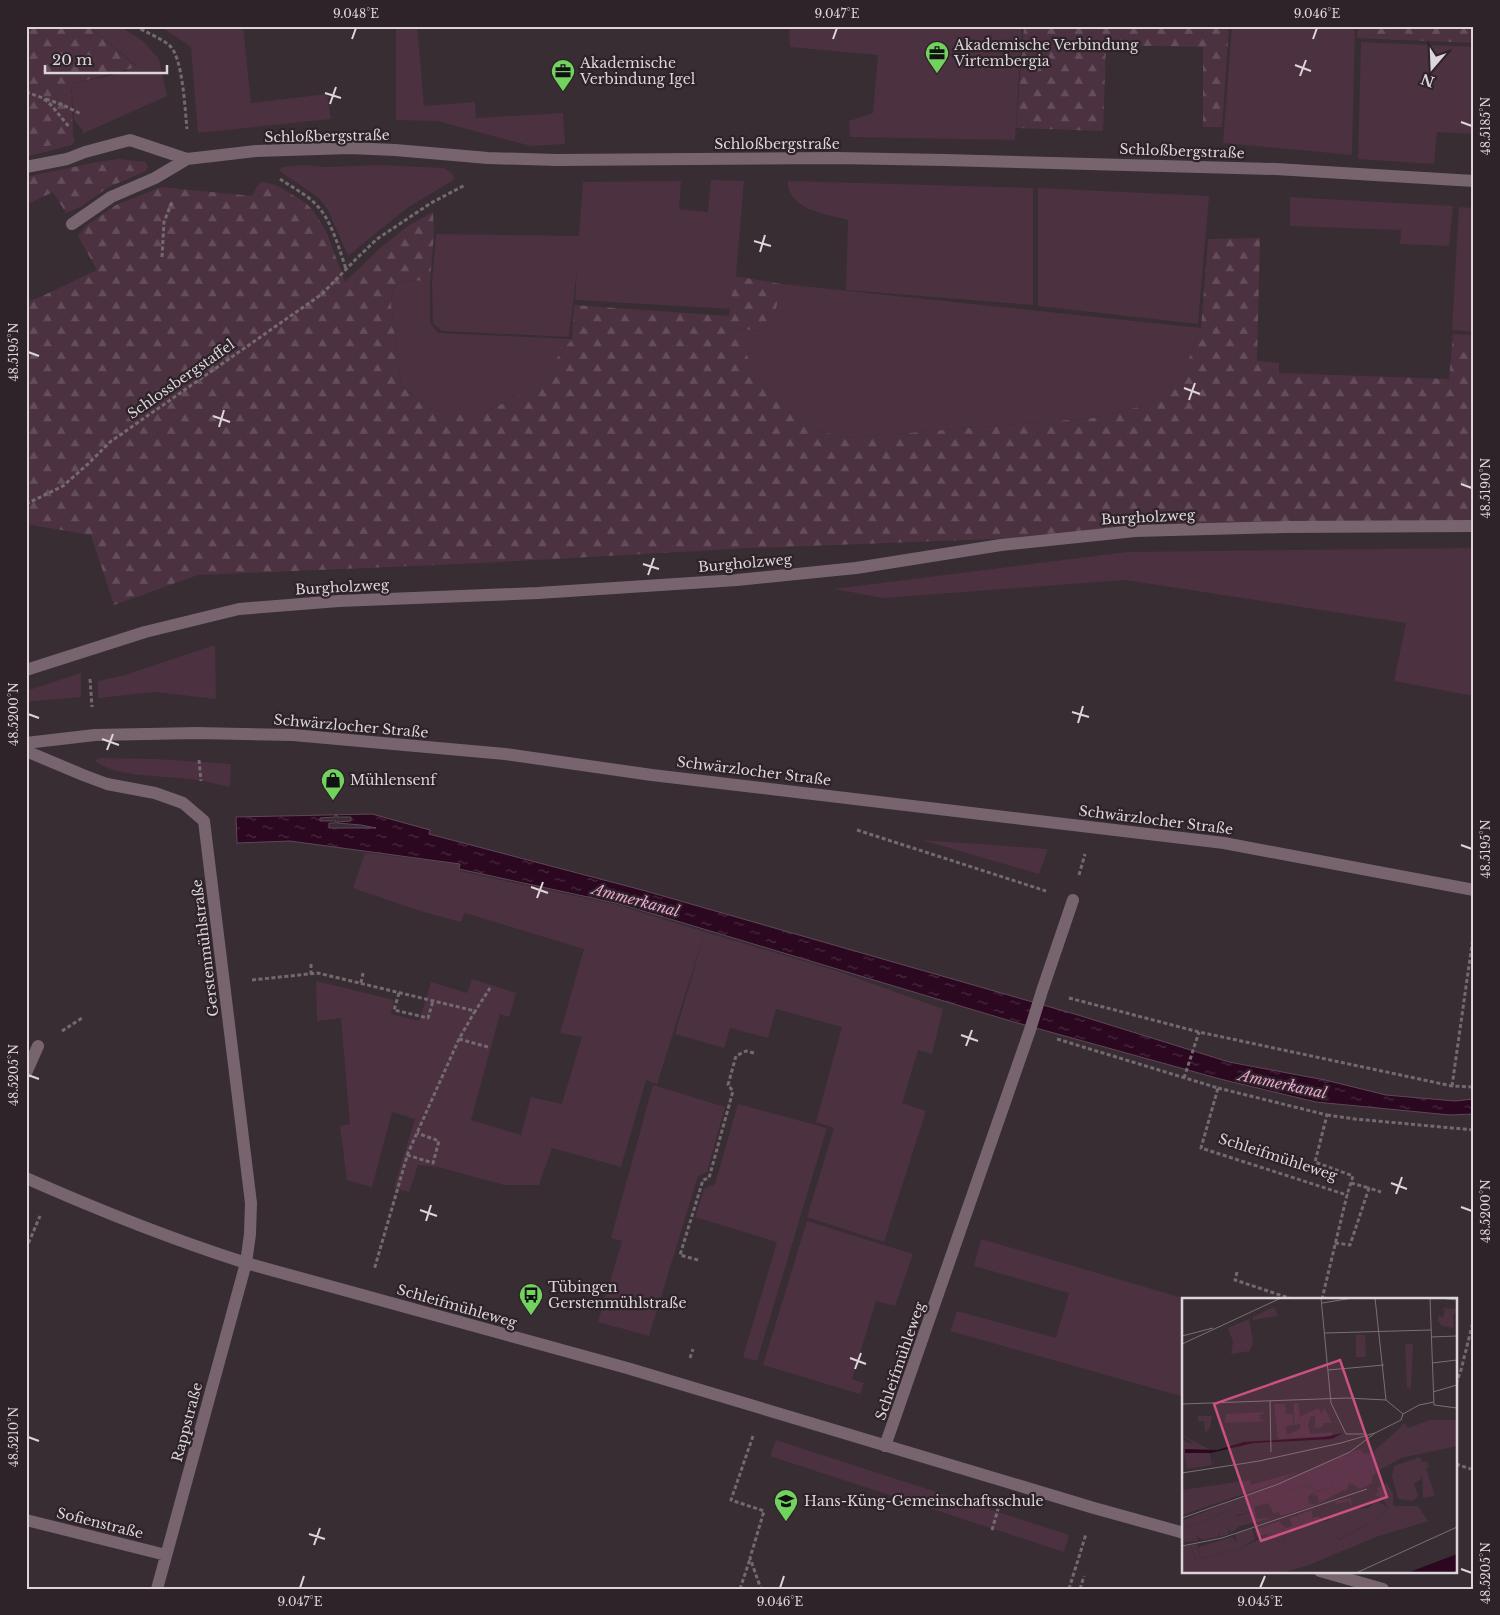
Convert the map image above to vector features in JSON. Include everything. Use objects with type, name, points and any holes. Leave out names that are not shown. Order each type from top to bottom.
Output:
[{"type":"street","name":"Schloßbergstraße","points":[[26,167],[67,158],[130,140],[186,161],[256,151],[350,148],[405,150],[488,158],[557,160],[836,158],[964,160],[1276,169],[1474,180]]},
{"type":"street","points":[[72,224],[111,197],[186,161]]},
{"type":"street","name":"Burgholzweg","points":[[26,670],[145,632],[239,609],[349,601],[538,593],[737,580],[856,568],[1001,545],[1135,531],[1285,527],[1474,526]]},
{"type":"street","name":"Schwärzlocher Straße","points":[[26,743],[95,735],[197,733],[293,735],[505,754],[662,776],[1224,843],[1474,890]]},
{"type":"street","points":[[26,751],[107,784],[155,793],[183,802],[204,822]]},
{"type":"street","name":"Gerstenmühlstraße","points":[[204,822],[251,1203],[250,1234],[246,1263]]},
{"type":"street","name":"Schleifmühleweg","points":[[886,1446],[1030,1030],[1072,900]]},
{"type":"street","points":[[26,1073],[38,1046]]},
{"type":"street","name":"Schleifmühleweg","points":[[26,1178],[78,1201],[246,1263],[627,1368],[1094,1508],[1182,1532]]},
{"type":"street","name":"Rappstraße","points":[[157,1589],[246,1263]]},
{"type":"street","name":"Sofienstraße","points":[[26,1520],[166,1555]]},
{"type":"street","points":[[1324,1572],[1383,1589]]},
{"type":"path","points":[[135,26],[169,45],[175,52],[184,93],[186,161],[164,222],[162,256]]},
{"type":"path","points":[[26,92],[63,105],[81,114]]},
{"type":"path","points":[[26,96],[31,94]]},
{"type":"path","points":[[43,98],[71,129]]},
{"type":"path","points":[[256,151],[272,173],[309,198],[321,209],[334,234],[346,269]]},
{"type":"path","name":"Schlossbergstaffel","points":[[26,504],[63,486],[110,442],[322,294],[377,239],[431,203],[476,179],[488,158]]},
{"type":"path","points":[[87,650],[95,735]]},
{"type":"path","points":[[197,733],[204,822]]},
{"type":"path","points":[[855,830],[1072,900],[1093,827]]},
{"type":"path","points":[[1452,1086],[1474,930]]},
{"type":"path","points":[[311,964],[311,974]]},
{"type":"path","points":[[265,978],[318,972],[475,1012],[474,1014]]},
{"type":"path","points":[[361,983],[363,973]]},
{"type":"path","points":[[366,1296],[407,1155],[459,1039],[490,988]]},
{"type":"path","points":[[1042,991],[1199,1032],[1452,1086],[1474,1087]]},
{"type":"path","points":[[399,992],[394,1010],[428,1018],[433,1001]]},
{"type":"path","points":[[1030,1030],[1218,1088],[1327,1115],[1474,1130]]},
{"type":"path","points":[[1184,1078],[1199,1032]]},
{"type":"path","points":[[459,1039],[488,1047]]},
{"type":"path","points":[[698,1260],[680,1255],[703,1180],[710,1178],[733,1091],[728,1085],[736,1056],[746,1050],[754,1052]]},
{"type":"path","name":"Schleifmühleweg","points":[[1218,1088],[1201,1148],[1347,1195],[1322,1298]]},
{"type":"path","points":[[1327,1115],[1315,1162],[1353,1176],[1347,1195]]},
{"type":"path","points":[[407,1155],[433,1163],[439,1141],[417,1133]]},
{"type":"path","points":[[1351,1183],[1381,1192]]},
{"type":"path","points":[[1335,1243],[1350,1245],[1369,1188]]},
{"type":"path","points":[[26,1249],[51,1190]]},
{"type":"path","points":[[1238,1272],[1235,1280],[1289,1298]]},
{"type":"path","points":[[1458,1378],[1474,1318]]},
{"type":"path","points":[[690,1358],[693,1349]]},
{"type":"path","points":[[1458,1465],[1474,1470]]},
{"type":"path","points":[[740,1589],[764,1511],[731,1500],[743,1466]]},
{"type":"path","points":[[1069,1589],[1094,1508]]},
{"type":"path","points":[[750,1558],[761,1589]]},
{"type":"path","points":[[1080,1589],[1084,1576]]},
{"type":"green space","points":[[26,26],[88,26],[137,67],[71,84],[73,136],[57,144],[26,150]]},
{"type":"green space","points":[[88,26],[120,26],[143,41],[159,59],[167,96],[82,134],[83,131],[74,120],[71,84],[122,73],[137,66]]},
{"type":"green space","points":[[160,26],[243,26],[251,103],[327,94],[331,119],[198,133],[191,47]]},
{"type":"green space","points":[[396,26],[417,26],[424,106],[475,102],[476,118],[563,113],[565,144],[531,146],[437,121],[396,120]]},
{"type":"green space","name":"Akademische Verbindung Virtembergia","points":[[789,26],[1022,26],[1015,140],[850,137],[849,121],[873,113],[878,55],[790,47]]},
{"type":"green space","points":[[1024,26],[1229,26],[1222,127],[1203,127],[1203,47],[1106,45],[1103,131],[1016,128]]},
{"type":"green space","points":[[1232,26],[1355,26],[1352,155],[1223,143]]},
{"type":"green space","points":[[1358,26],[1474,26],[1474,43],[1357,38]]},
{"type":"green space","points":[[1361,42],[1474,47],[1474,134],[1437,132],[1434,164],[1358,159]]},
{"type":"green space","points":[[73,136],[75,139],[72,145],[26,157],[26,150],[57,144]]},
{"type":"green space","points":[[119,159],[145,162],[148,166],[146,171],[107,188],[82,206],[66,213],[53,192],[26,205],[26,177]]},
{"type":"green space","points":[[304,165],[326,167],[380,165],[444,168],[452,173],[454,178],[407,208],[348,256],[328,210],[318,197],[279,170],[283,167]]},
{"type":"green space","points":[[711,180],[744,181],[733,309],[575,300],[577,271],[569,337],[442,331],[433,324],[432,282],[436,234],[579,236],[583,182],[681,181],[679,209],[708,212]]},
{"type":"green space","points":[[788,181],[1033,188],[1033,305],[846,290],[848,220],[815,211],[800,204],[789,191]]},
{"type":"green space","points":[[262,182],[276,185],[306,203],[314,212],[326,231],[345,282],[379,249],[408,226],[433,212],[434,234],[430,281],[403,280],[393,288],[391,303],[401,386],[433,410],[475,417],[532,389],[572,339],[574,305],[729,316],[734,276],[782,284],[773,321],[761,331],[732,328],[763,385],[802,426],[847,438],[1093,418],[1147,405],[1182,376],[1201,328],[1208,239],[1260,238],[1257,361],[1279,363],[1279,373],[1449,379],[1453,334],[1474,335],[1474,521],[752,548],[481,563],[198,575],[114,605],[91,535],[26,524],[26,302],[97,270],[78,236],[87,225],[116,205],[161,187],[252,196],[258,185]]},
{"type":"green space","points":[[1038,188],[1209,196],[1198,324],[1038,306]]},
{"type":"green space","points":[[1290,197],[1453,206],[1449,246],[1400,244],[1401,230],[1290,226]]},
{"type":"green space","points":[[1459,207],[1474,208],[1474,332],[1452,330]]},
{"type":"green space","points":[[403,280],[430,281],[430,323],[439,333],[572,339],[532,389],[475,417],[433,410],[401,386],[391,303],[393,288]]},
{"type":"green space","points":[[782,284],[1201,328],[1182,376],[1147,405],[1093,418],[847,438],[802,426],[763,385],[731,328],[761,331],[772,321]]},
{"type":"green space","points":[[1474,548],[1474,696],[1394,681],[1406,623],[1125,580],[883,598],[834,589],[1127,552]]},
{"type":"green space","points":[[215,646],[216,699],[155,692],[98,698],[98,681],[125,675]]},
{"type":"green space","points":[[81,673],[81,697],[26,702],[26,691]]},
{"type":"green space","points":[[100,758],[156,759],[231,764],[230,787],[198,780],[117,771],[96,762],[95,760]]},
{"type":"green space","points":[[922,840],[1048,849],[1039,874]]},
{"type":"green space","points":[[365,853],[459,864],[459,871],[618,905],[705,932],[657,1084],[646,1080],[621,1167],[552,1148],[539,1185],[504,1185],[438,1167],[418,1165],[409,1192],[394,1188],[415,1119],[392,1112],[372,1187],[347,1180],[340,1126],[350,1124],[341,1018],[317,1021],[316,981],[394,1000],[391,1014],[419,1021],[431,982],[467,993],[472,979],[516,993],[509,1017],[500,1014],[471,1120],[521,1135],[531,1097],[562,1104],[582,1037],[560,1033],[584,949],[465,913],[461,922],[420,911],[353,888]]},
{"type":"green space","points":[[705,932],[837,971],[943,1009],[932,1054],[918,1050],[902,1103],[926,1111],[884,1242],[807,1217],[834,1128],[816,1122],[842,1027],[776,1009],[768,1038],[730,1028],[724,1048],[675,1034]]},
{"type":"green space","points":[[653,1085],[725,1107],[707,1172],[698,1176],[649,1336],[598,1322],[622,1241],[611,1238]]},
{"type":"green space","points":[[738,1104],[827,1128],[757,1361],[743,1357],[777,1242],[695,1217],[704,1189],[715,1184]]},
{"type":"green space","points":[[807,1221],[913,1254],[895,1306],[876,1301],[852,1379],[864,1383],[860,1394],[763,1365]]},
{"type":"green space","points":[[981,1239],[1183,1298],[1182,1396],[950,1331],[957,1311],[1056,1338],[1069,1293],[974,1266]]},
{"type":"green space","points":[[776,1440],[1069,1535],[1064,1552],[770,1456]]},
{"type":"water","name":"Ammerkanal","points":[[372,814],[430,830],[429,834],[642,890],[1078,1015],[1229,1062],[1325,1080],[1386,1095],[1455,1101],[1474,1099],[1474,1114],[1450,1115],[1316,1102],[1224,1080],[1014,1022],[620,904],[459,869],[460,864],[290,841],[237,843],[236,817]],"holes":[[[337,815],[337,817],[351,817],[351,821],[337,823],[376,828],[329,828],[329,823],[335,823],[336,821],[320,821],[320,818],[335,817]]]},
{"type":"place","name":"Akademische Verbindung Virtembergia","points":[[937,74]]},
{"type":"place","name":"Akademische Verbindung Igel","points":[[563,92]]},
{"type":"place","name":"Mühlensenf","points":[[333,801]]},
{"type":"place","name":"Tübingen Gerstenmühlstraße","points":[[531,1316]]},
{"type":"place","name":"Hans-Küng-Gemeinschaftsschule","points":[[786,1522]]}]
